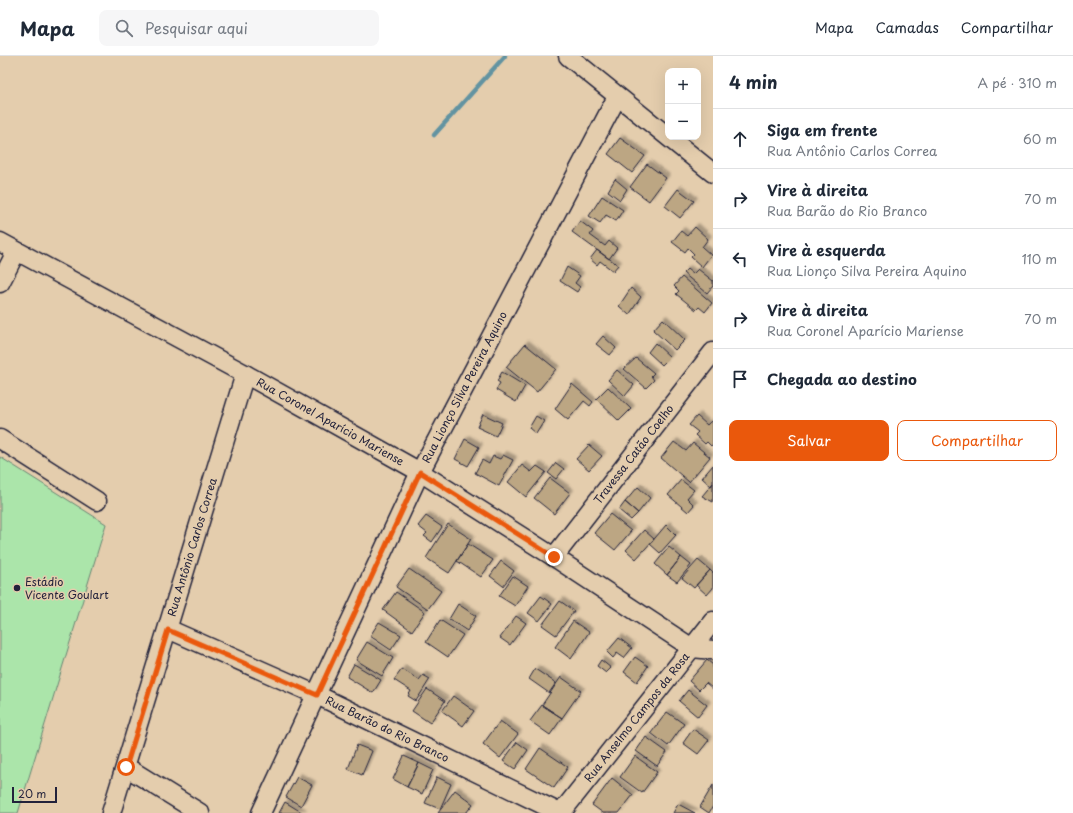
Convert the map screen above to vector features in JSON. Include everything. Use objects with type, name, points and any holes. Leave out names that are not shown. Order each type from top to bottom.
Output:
[{"type":"street","points":[[568,56],[713,173]]},
{"type":"street","name":"Rua Lionço Silva Pereira Aquino","points":[[261,813],[420,472],[617,97]]},
{"type":"street","name":"Rua Coronel Aparício Mariense","points":[[0,242],[16,252],[245,374],[420,472],[554,557],[692,648],[713,650]]},
{"type":"street","points":[[0,283],[16,252]]},
{"type":"street","name":"Travessa Catão Coelho","points":[[554,557],[713,352]]},
{"type":"street","name":"Rua Antônio Carlos Correa","points":[[112,813],[245,374]]},
{"type":"street","points":[[0,439],[97,501]]},
{"type":"street","name":"Rua Anselmo Campos da Rosa","points":[[560,813],[713,622]]},
{"type":"street","name":"Rua Barão do Rio Branco","points":[[168,630],[317,695],[560,813]]},
{"type":"street","points":[[126,767],[200,813]]},
{"type":"green space","points":[[0,457],[106,524],[18,813],[0,813]]},
{"type":"building","points":[[620,138],[645,156],[632,173],[608,154]]},
{"type":"building","points":[[647,164],[666,178],[649,201],[630,187]]},
{"type":"building","points":[[615,179],[627,189],[620,200],[608,191]]},
{"type":"building","points":[[678,189],[694,201],[680,218],[665,206]]},
{"type":"building","points":[[602,196],[623,210],[616,221],[606,215],[600,223],[589,216]]},
{"type":"building","points":[[580,221],[593,231],[590,235],[605,246],[609,241],[617,248],[609,259],[572,232]]},
{"type":"building","points":[[695,227],[708,239],[702,247],[711,255],[702,267],[691,257],[694,254],[688,248],[685,252],[672,242],[681,231],[687,236]]},
{"type":"building","points":[[597,250],[618,265],[613,271],[600,261],[597,265],[590,259]]},
{"type":"building","points":[[567,267],[580,276],[575,283],[580,287],[577,292],[560,281]]},
{"type":"building","points":[[687,269],[693,274],[698,269],[713,281],[713,286],[707,293],[683,273]]},
{"type":"building","points":[[682,277],[712,303],[705,312],[699,307],[696,310],[676,294],[679,291],[674,286]]},
{"type":"building","points":[[631,288],[641,297],[629,315],[619,306]]},
{"type":"building","points":[[663,319],[685,340],[675,350],[653,330]]},
{"type":"building","points":[[603,336],[616,348],[610,355],[596,344]]},
{"type":"building","points":[[655,343],[670,357],[662,365],[648,352]]},
{"type":"building","points":[[525,344],[556,369],[537,392],[506,367]]},
{"type":"building","points":[[636,358],[654,373],[651,376],[654,380],[646,388],[624,369]]},
{"type":"building","points":[[617,370],[634,385],[625,396],[608,380]]},
{"type":"building","points":[[502,372],[525,386],[516,402],[496,390],[500,383],[497,381]]},
{"type":"building","points":[[572,384],[593,402],[590,406],[584,401],[568,420],[555,409]]},
{"type":"building","points":[[608,387],[631,409],[619,421],[596,399]]},
{"type":"building","points":[[483,414],[502,423],[496,436],[477,427]]},
{"type":"building","points":[[536,416],[544,421],[536,434],[529,428]]},
{"type":"building","points":[[697,416],[707,425],[711,421],[713,423],[713,444],[711,446],[707,442],[705,444],[695,435],[698,432],[689,425]]},
{"type":"building","points":[[465,439],[479,447],[468,466],[455,459]]},
{"type":"building","points":[[674,442],[686,451],[693,443],[710,457],[689,482],[661,458]]},
{"type":"building","points":[[589,445],[602,456],[589,470],[576,459]]},
{"type":"building","points":[[503,455],[513,460],[499,486],[475,473],[482,460],[489,464],[493,456],[500,459]]},
{"type":"building","points":[[556,463],[564,469],[556,479],[548,473]]},
{"type":"building","points":[[522,465],[531,472],[537,466],[546,472],[526,497],[508,482]]},
{"type":"building","points":[[713,465],[713,483],[711,486],[702,478]]},
{"type":"building","points":[[550,478],[570,493],[554,514],[534,498]]},
{"type":"building","points":[[681,480],[694,490],[687,498],[694,505],[688,512],[668,495]]},
{"type":"building","points":[[713,483],[713,502],[702,496]]},
{"type":"building","points":[[638,487],[650,498],[638,513],[625,502]]},
{"type":"building","points":[[625,502],[638,513],[631,520],[619,510]]},
{"type":"building","points":[[610,514],[631,531],[615,550],[594,533]]},
{"type":"building","points":[[426,516],[442,527],[432,542],[424,536],[427,533],[418,526]]},
{"type":"building","points":[[448,524],[471,539],[449,573],[426,558]]},
{"type":"building","points":[[666,525],[676,535],[660,553],[650,544]]},
{"type":"building","points":[[644,530],[654,539],[636,559],[626,550]]},
{"type":"building","points":[[468,544],[493,560],[481,577],[457,561]]},
{"type":"building","points":[[669,547],[681,557],[667,575],[655,564]]},
{"type":"building","points":[[681,557],[691,565],[677,582],[667,575]]},
{"type":"building","points":[[698,560],[710,570],[694,588],[682,578]]},
{"type":"building","points":[[501,561],[514,571],[503,586],[490,576]]},
{"type":"building","points":[[409,569],[441,591],[428,609],[396,587]]},
{"type":"building","points":[[710,570],[713,573],[713,588],[707,595],[696,585]]},
{"type":"building","points":[[513,576],[528,586],[515,606],[499,596]]},
{"type":"building","points":[[396,592],[425,612],[412,631],[383,610]]},
{"type":"building","points":[[541,596],[552,604],[539,621],[528,613]]},
{"type":"building","points":[[560,601],[574,611],[556,635],[542,625]]},
{"type":"building","points":[[458,604],[476,616],[467,631],[449,619]]},
{"type":"building","points":[[516,616],[526,623],[510,645],[500,638]]},
{"type":"building","points":[[440,620],[463,635],[448,657],[426,642]]},
{"type":"building","points":[[573,621],[589,632],[571,659],[555,647]]},
{"type":"building","points":[[379,622],[401,635],[391,650],[370,636]]},
{"type":"building","points":[[619,638],[632,648],[624,658],[617,653],[613,658],[607,652]]},
{"type":"building","points":[[367,642],[393,658],[382,676],[356,660]]},
{"type":"building","points":[[635,657],[648,666],[637,682],[624,672]]},
{"type":"building","points":[[601,660],[611,668],[606,673],[597,666]]},
{"type":"building","points":[[707,660],[713,665],[713,689],[706,683],[699,690],[689,681]]},
{"type":"building","points":[[354,664],[381,680],[373,693],[347,677]]},
{"type":"building","points":[[402,669],[419,680],[423,675],[430,679],[416,701],[408,696],[411,691],[394,680]]},
{"type":"building","points":[[535,669],[556,683],[549,693],[529,679]]},
{"type":"building","points":[[561,677],[581,691],[562,718],[542,705]]},
{"type":"building","points":[[427,689],[445,701],[430,723],[412,711]]},
{"type":"building","points":[[688,690],[707,705],[698,717],[679,701]]},
{"type":"building","points":[[453,696],[474,711],[463,726],[442,711]]},
{"type":"building","points":[[542,705],[562,718],[550,735],[530,721]]},
{"type":"building","points":[[667,712],[684,724],[668,746],[651,733]]},
{"type":"building","points":[[500,721],[518,734],[500,758],[483,744]]},
{"type":"building","points":[[693,729],[709,740],[698,754],[683,743]]},
{"type":"building","points":[[646,737],[667,752],[657,766],[636,751]]},
{"type":"building","points":[[517,742],[528,750],[515,769],[503,761]]},
{"type":"building","points":[[357,745],[372,751],[362,775],[348,769]]},
{"type":"building","points":[[540,748],[568,767],[554,788],[526,769]]},
{"type":"building","points":[[404,756],[419,763],[407,787],[393,779]]},
{"type":"building","points":[[635,756],[657,772],[642,793],[620,777]]},
{"type":"building","points":[[419,763],[433,770],[422,794],[407,787]]},
{"type":"building","points":[[297,777],[312,785],[301,806],[286,797]]},
{"type":"building","points":[[437,777],[451,784],[440,809],[425,803]]},
{"type":"building","points":[[612,778],[633,795],[619,813],[603,813],[592,805]]},
{"type":"building","points":[[713,785],[713,806],[709,813],[700,807]]},
{"type":"building","points":[[455,790],[473,804],[466,813],[438,813]]},
{"type":"building","points":[[285,802],[303,813],[279,813]]},
{"type":"building","points":[[678,804],[695,813],[673,813]]},
{"type":"waterway","points":[[434,135],[505,56]]},
{"type":"place","name":"Estádio Vicente Goulart","points":[[17,588]]},
{"type":"route","points":[[126,767],[168,630],[317,695],[420,472],[554,557]]}]
